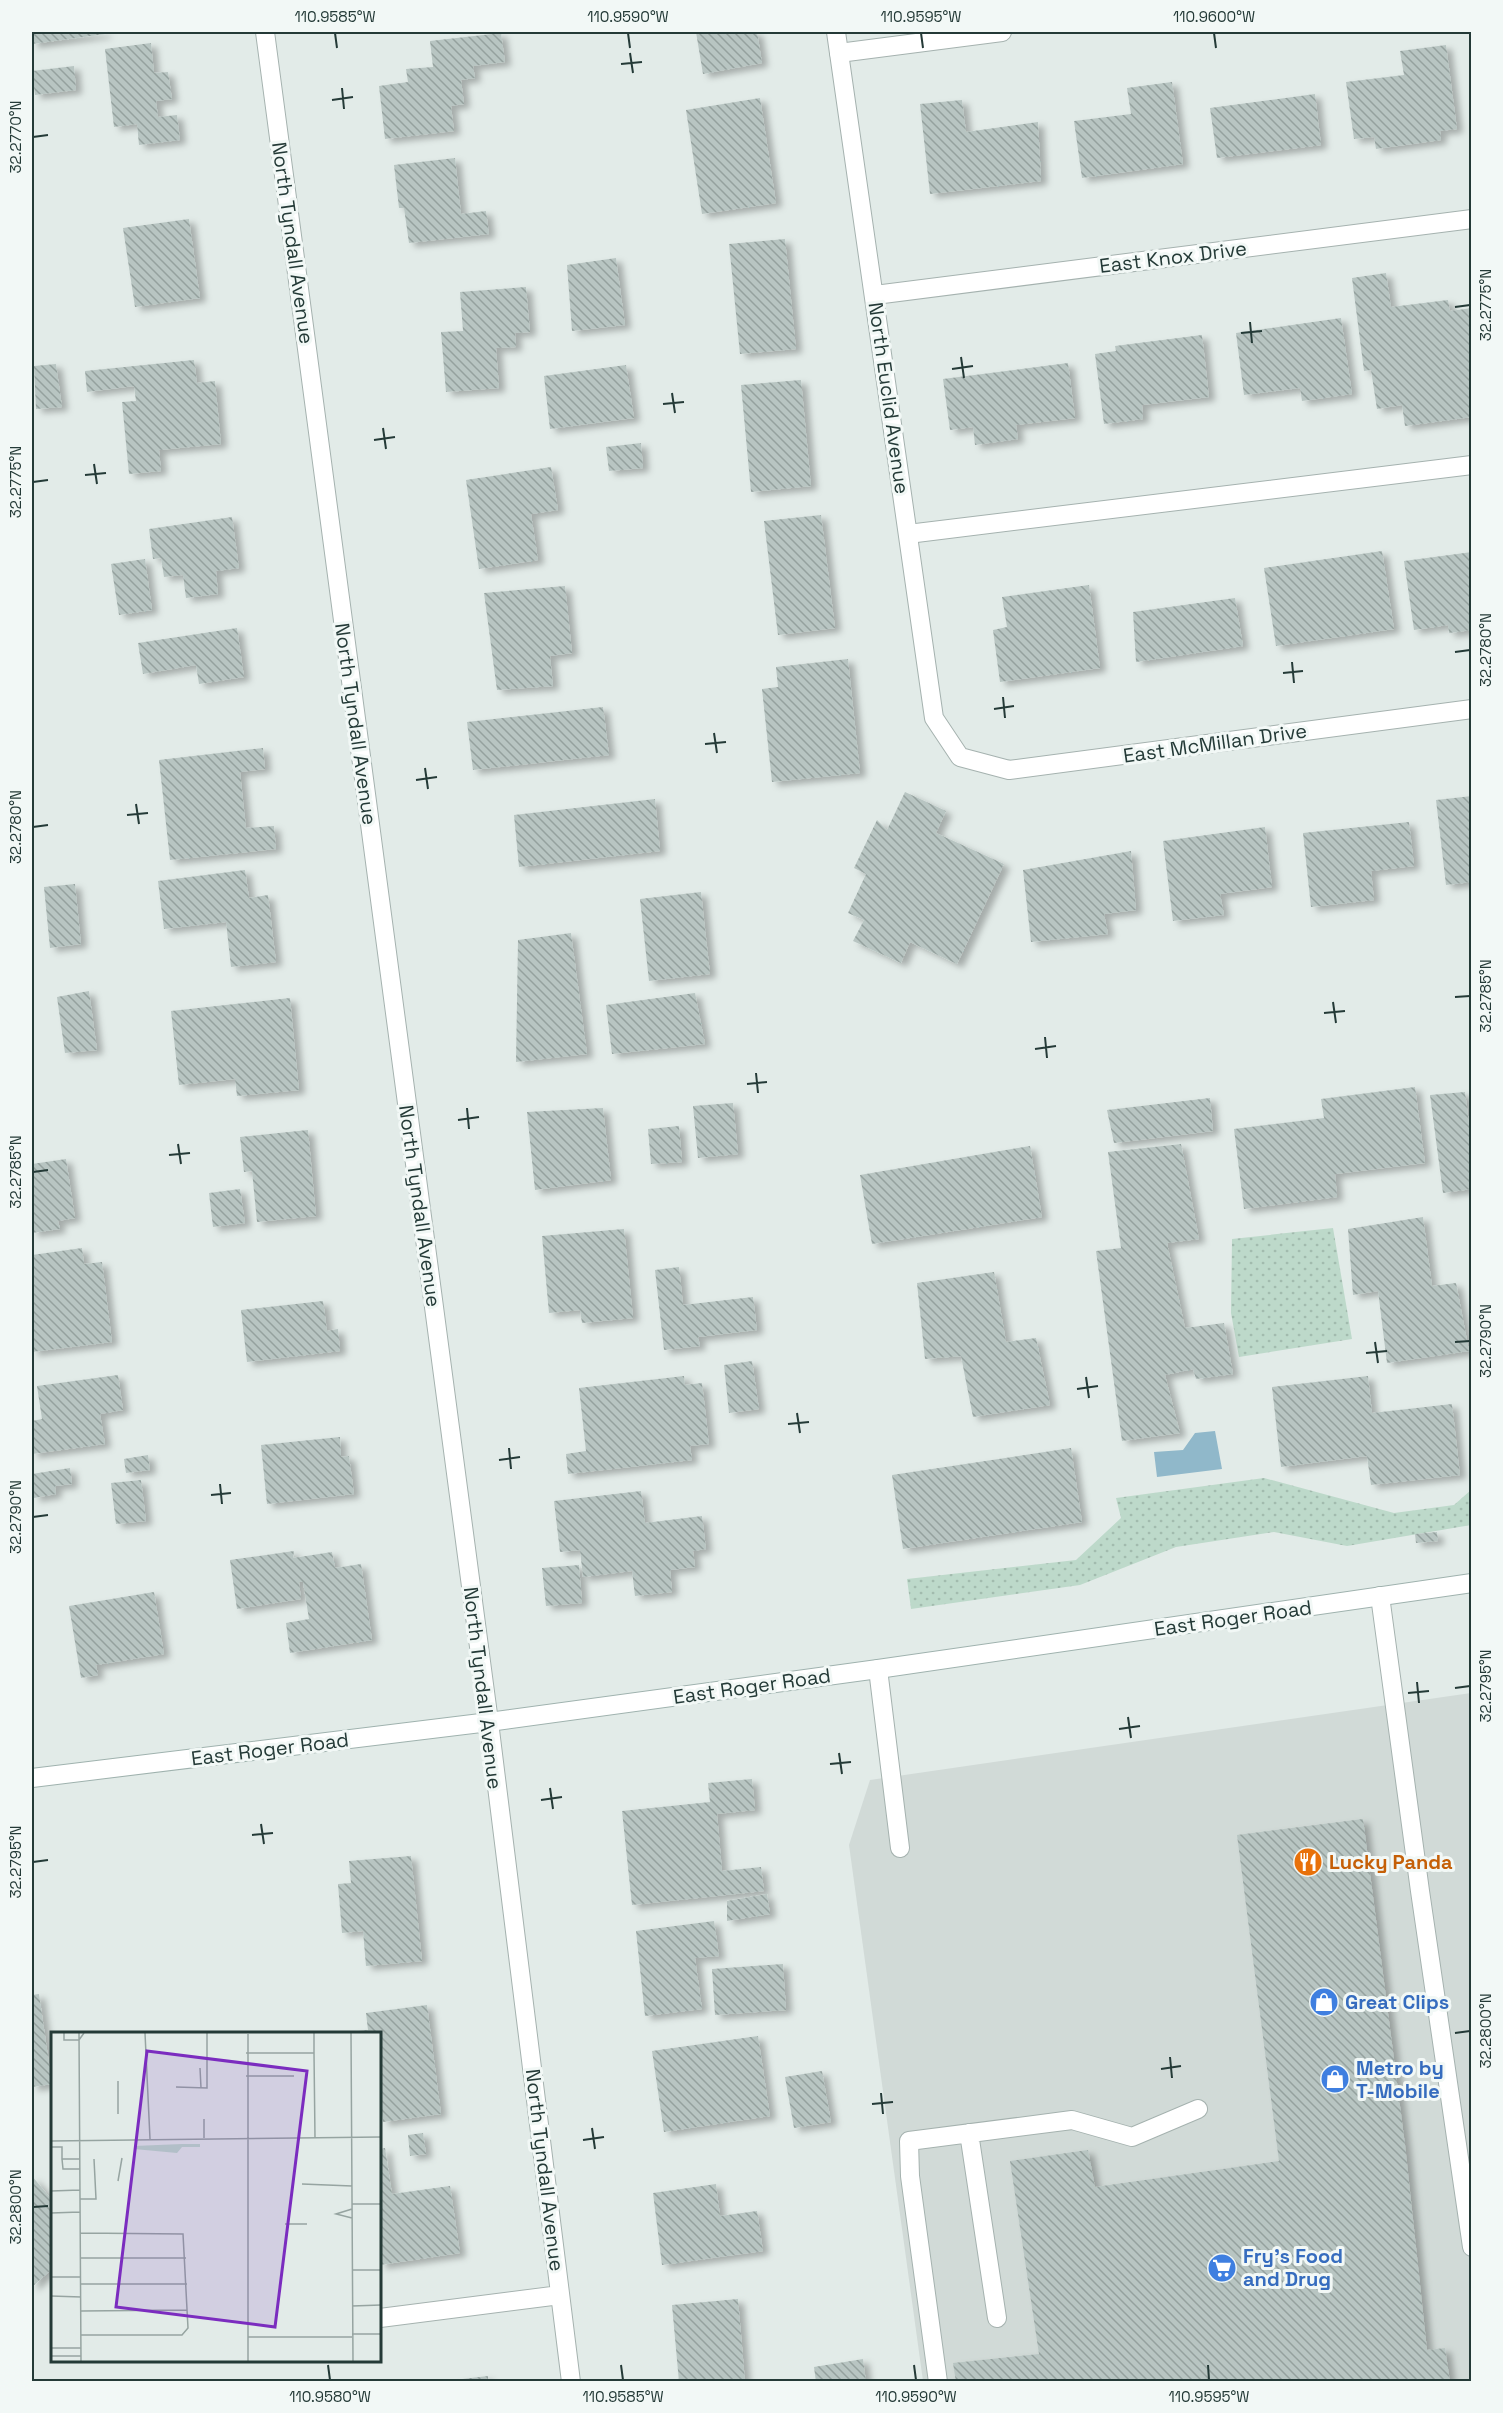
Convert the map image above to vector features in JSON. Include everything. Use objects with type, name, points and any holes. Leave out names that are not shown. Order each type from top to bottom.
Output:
[{"type":"street","name":"North Tyndall Avenue","points":[[265,32],[489,1722],[571,2382]]},
{"type":"street","name":"North Euclid Avenue","points":[[836,32],[934,718],[960,757]]},
{"type":"street","points":[[839,53],[1002,32]]},
{"type":"street","name":"East Knox Drive","points":[[875,296],[1472,219]]},
{"type":"street","points":[[908,534],[1472,465]]},
{"type":"street","name":"East McMillan Drive","points":[[960,757],[1009,770],[1472,709]]},
{"type":"street","name":"East Roger Road","points":[[32,1778],[489,1722],[878,1670],[1472,1583]]},
{"type":"street","points":[[1380,1596],[1423,1914],[1472,2247]]},
{"type":"street","points":[[878,1670],[900,1848]]},
{"type":"street","points":[[938,2382],[910,2176],[909,2141],[1072,2120],[1132,2137],[1198,2109]]},
{"type":"street","points":[[969,2133],[996,2318]]},
{"type":"street","points":[[381,2318],[560,2295]]},
{"type":"shaded area","points":[[1471,1693],[1471,2381],[923,2381],[849,1845],[870,1780]]},
{"type":"green space","points":[[1333,1228],[1352,1339],[1239,1357],[1231,1313],[1232,1239]]},
{"type":"green space","points":[[1264,1478],[1394,1513],[1454,1505],[1471,1490],[1471,1525],[1347,1546],[1274,1532],[1176,1547],[1080,1585],[911,1609],[907,1579],[1076,1560],[1121,1518],[1116,1498]]},
{"type":"water","points":[[1215,1431],[1222,1469],[1157,1477],[1154,1452],[1183,1450],[1195,1433]]},
{"type":"building","points":[[32,32],[105,32],[106,34],[32,44]]},
{"type":"building","points":[[696,32],[757,32],[762,63],[703,74]]},
{"type":"building","points":[[501,33],[505,62],[473,66],[475,78],[461,80],[464,104],[451,106],[454,131],[385,139],[379,86],[408,82],[406,69],[433,67],[430,41]]},
{"type":"building","points":[[151,43],[154,73],[168,72],[172,99],[156,101],[158,117],[177,115],[180,140],[139,145],[137,124],[114,127],[105,49]]},
{"type":"building","points":[[1446,45],[1457,129],[1440,131],[1441,140],[1376,149],[1374,137],[1354,139],[1346,82],[1404,75],[1400,51]]},
{"type":"building","points":[[74,66],[76,90],[35,95],[32,71]]},
{"type":"building","points":[[1172,82],[1183,164],[1082,178],[1074,121],[1131,114],[1127,88]]},
{"type":"building","points":[[1315,94],[1321,145],[1217,158],[1210,108]]},
{"type":"building","points":[[760,98],[776,203],[702,214],[686,110]]},
{"type":"building","points":[[962,100],[966,132],[1038,122],[1041,181],[930,194],[920,104]]},
{"type":"building","points":[[455,158],[461,214],[486,211],[489,234],[409,243],[404,208],[399,208],[394,165]]},
{"type":"building","points":[[189,219],[200,298],[135,307],[123,228]]},
{"type":"building","points":[[785,239],[796,349],[740,354],[729,244]]},
{"type":"building","points":[[616,258],[625,325],[572,331],[567,265]]},
{"type":"building","points":[[1386,273],[1391,307],[1448,300],[1450,311],[1472,308],[1472,417],[1405,426],[1402,405],[1377,409],[1371,370],[1364,371],[1352,278]]},
{"type":"building","points":[[526,287],[530,332],[515,333],[516,347],[496,348],[499,388],[446,392],[441,332],[463,331],[460,292]]},
{"type":"building","points":[[1341,318],[1352,394],[1302,401],[1300,388],[1244,395],[1236,333]]},
{"type":"building","points":[[1202,335],[1209,397],[1142,405],[1143,419],[1104,424],[1095,354],[1116,351],[1115,346]]},
{"type":"building","points":[[194,360],[197,383],[215,381],[221,444],[159,450],[161,471],[129,474],[122,402],[136,401],[134,386],[87,392],[85,371]]},
{"type":"building","points":[[1068,363],[1075,418],[1016,425],[1018,439],[975,445],[973,427],[950,430],[943,379]]},
{"type":"building","points":[[56,364],[62,407],[36,409],[34,366]]},
{"type":"building","points":[[626,365],[634,418],[550,429],[544,376]]},
{"type":"building","points":[[801,380],[811,486],[751,492],[741,385]]},
{"type":"building","points":[[641,443],[643,468],[609,471],[606,447]]},
{"type":"building","points":[[551,467],[558,510],[531,514],[538,560],[479,569],[466,480]]},
{"type":"building","points":[[821,515],[835,628],[778,635],[764,521]]},
{"type":"building","points":[[232,517],[239,568],[216,571],[218,594],[186,598],[183,575],[164,577],[161,558],[153,559],[149,529]]},
{"type":"building","points":[[1382,551],[1394,629],[1276,646],[1264,568]]},
{"type":"building","points":[[1472,552],[1472,630],[1449,633],[1448,625],[1414,630],[1404,561]]},
{"type":"building","points":[[145,559],[152,610],[119,615],[111,564]]},
{"type":"building","points":[[1089,585],[1100,668],[1000,682],[993,630],[1007,627],[1002,597]]},
{"type":"building","points":[[565,586],[572,653],[550,656],[553,686],[497,690],[484,593]]},
{"type":"building","points":[[1235,598],[1243,646],[1136,662],[1133,612]]},
{"type":"building","points":[[237,628],[244,677],[199,684],[196,665],[143,674],[138,643]]},
{"type":"building","points":[[848,659],[860,773],[772,782],[762,689],[778,687],[776,667]]},
{"type":"building","points":[[603,707],[609,755],[473,770],[467,722]]},
{"type":"building","points":[[263,748],[265,769],[240,772],[246,828],[274,826],[276,849],[170,860],[159,760]]},
{"type":"building","points":[[905,792],[946,811],[936,833],[1004,864],[957,964],[910,942],[901,963],[853,941],[864,920],[848,913],[866,874],[854,868],[877,820],[887,830]]},
{"type":"building","points":[[1472,796],[1472,882],[1446,885],[1436,800]]},
{"type":"building","points":[[655,799],[660,851],[519,867],[514,815]]},
{"type":"building","points":[[1409,822],[1414,866],[1371,871],[1374,900],[1311,907],[1303,833]]},
{"type":"building","points":[[1265,827],[1272,887],[1220,894],[1224,915],[1173,921],[1163,841]]},
{"type":"building","points":[[1131,851],[1136,910],[1104,914],[1108,934],[1031,942],[1023,870]]},
{"type":"building","points":[[245,870],[249,898],[268,895],[276,962],[231,967],[226,922],[164,929],[158,881]]},
{"type":"building","points":[[75,884],[81,944],[50,948],[44,887]]},
{"type":"building","points":[[701,892],[710,974],[649,981],[640,899]]},
{"type":"building","points":[[571,933],[587,1054],[516,1062],[518,940]]},
{"type":"building","points":[[89,991],[97,1050],[65,1053],[57,997]]},
{"type":"building","points":[[695,993],[705,1044],[612,1054],[606,1005]]},
{"type":"building","points":[[290,998],[299,1090],[237,1096],[235,1079],[179,1085],[171,1011]]},
{"type":"building","points":[[1415,1087],[1425,1163],[1335,1174],[1337,1197],[1244,1209],[1234,1129],[1324,1118],[1321,1099]]},
{"type":"building","points":[[1465,1092],[1472,1148],[1472,1189],[1443,1193],[1430,1095]]},
{"type":"building","points":[[1210,1098],[1213,1131],[1114,1143],[1107,1110]]},
{"type":"building","points":[[733,1103],[738,1154],[698,1158],[693,1106]]},
{"type":"building","points":[[603,1108],[611,1180],[535,1190],[527,1112]]},
{"type":"building","points":[[679,1126],[682,1162],[651,1164],[648,1129]]},
{"type":"building","points":[[308,1130],[316,1216],[257,1222],[252,1171],[244,1172],[240,1137]]},
{"type":"building","points":[[1181,1144],[1199,1239],[1167,1243],[1185,1328],[1224,1323],[1233,1374],[1196,1379],[1193,1369],[1165,1375],[1180,1433],[1122,1441],[1096,1251],[1121,1248],[1108,1152]]},
{"type":"building","points":[[1030,1146],[1042,1217],[872,1244],[860,1175]]},
{"type":"building","points":[[66,1159],[75,1218],[58,1221],[60,1229],[32,1233],[32,1164]]},
{"type":"building","points":[[240,1189],[245,1223],[213,1227],[209,1193]]},
{"type":"building","points":[[1423,1217],[1432,1286],[1456,1283],[1469,1351],[1387,1363],[1378,1291],[1353,1295],[1348,1229]]},
{"type":"building","points":[[624,1229],[633,1318],[582,1323],[580,1310],[549,1313],[542,1236]]},
{"type":"building","points":[[82,1248],[84,1264],[102,1262],[112,1342],[32,1352],[32,1255]]},
{"type":"building","points":[[679,1267],[683,1305],[753,1297],[757,1330],[698,1337],[700,1346],[664,1350],[655,1270]]},
{"type":"building","points":[[994,1272],[1006,1342],[1036,1338],[1050,1405],[973,1417],[961,1356],[925,1359],[917,1283]]},
{"type":"building","points":[[323,1301],[327,1331],[338,1329],[340,1351],[247,1362],[241,1310]]},
{"type":"building","points":[[752,1361],[759,1409],[729,1413],[724,1365]]},
{"type":"building","points":[[118,1375],[123,1410],[100,1414],[105,1444],[32,1454],[32,1421],[42,1419],[37,1386]]},
{"type":"building","points":[[684,1376],[685,1385],[702,1383],[709,1444],[690,1446],[692,1460],[568,1474],[566,1454],[586,1451],[579,1388]]},
{"type":"building","points":[[1368,1376],[1372,1413],[1452,1404],[1460,1475],[1371,1485],[1367,1456],[1281,1467],[1272,1387]]},
{"type":"building","points":[[340,1437],[341,1457],[349,1456],[354,1494],[267,1504],[261,1445]]},
{"type":"building","points":[[1071,1448],[1082,1522],[903,1549],[892,1475]]},
{"type":"building","points":[[148,1455],[150,1470],[126,1473],[124,1459]]},
{"type":"building","points":[[70,1468],[72,1484],[55,1486],[56,1494],[34,1498],[32,1474]]},
{"type":"building","points":[[141,1480],[146,1521],[116,1524],[111,1483]]},
{"type":"building","points":[[641,1491],[645,1523],[702,1516],[706,1549],[693,1551],[695,1567],[670,1570],[672,1592],[635,1596],[632,1571],[583,1577],[580,1550],[560,1552],[554,1501]]},
{"type":"building","points":[[1437,1532],[1438,1541],[1416,1543],[1415,1534]]},
{"type":"building","points":[[294,1551],[293,1558],[332,1552],[335,1568],[361,1564],[372,1640],[290,1653],[286,1623],[309,1619],[303,1582],[299,1582],[301,1599],[237,1609],[230,1560]]},
{"type":"building","points":[[579,1565],[582,1603],[546,1606],[542,1568]]},
{"type":"building","points":[[154,1592],[164,1654],[96,1665],[98,1675],[81,1678],[69,1606]]},
{"type":"building","points":[[752,1779],[755,1810],[717,1814],[722,1871],[761,1867],[764,1891],[632,1905],[622,1811],[710,1802],[708,1783]]},
{"type":"building","name":"Fry's Food and Drug","points":[[1363,1819],[1405,2145],[1427,2350],[1445,2348],[1450,2382],[956,2382],[953,2363],[1039,2354],[1010,2161],[1088,2150],[1095,2187],[1279,2161],[1237,1835]]},
{"type":"building","points":[[411,1856],[422,1961],[366,1966],[363,1931],[342,1933],[338,1884],[351,1883],[349,1861]]},
{"type":"building","points":[[767,1894],[770,1914],[727,1921],[727,1901]]},
{"type":"building","points":[[714,1921],[719,1956],[695,1958],[702,2009],[645,2016],[636,1931]]},
{"type":"building","points":[[783,1964],[786,2010],[715,2015],[712,1969]]},
{"type":"building","points":[[39,1994],[51,2084],[32,2087],[32,1995]]},
{"type":"building","points":[[427,2005],[441,2114],[383,2122],[381,2032],[348,2032],[368,2030],[366,2013]]},
{"type":"building","points":[[758,2036],[770,2116],[664,2132],[652,2051]]},
{"type":"building","points":[[822,2071],[831,2122],[794,2128],[785,2077]]},
{"type":"building","points":[[423,2133],[426,2154],[410,2156],[408,2135]]},
{"type":"building","points":[[385,2148],[392,2194],[450,2186],[460,2253],[381,2265],[381,2149]]},
{"type":"building","points":[[32,2176],[51,2199],[51,2270],[32,2287]]},
{"type":"building","points":[[716,2184],[720,2216],[757,2211],[763,2251],[662,2265],[653,2193]]},
{"type":"building","points":[[738,2299],[745,2382],[679,2382],[672,2305]]},
{"type":"building","points":[[863,2359],[866,2382],[816,2382],[814,2367]]},
{"type":"building","points":[[488,2376],[488,2382],[454,2382],[454,2380]]},
{"type":"place","name":"Lucky Panda","points":[[1308,1862]]},
{"type":"place","name":"Great Clips","points":[[1324,2002]]},
{"type":"place","name":"Metro by T-Mobile","points":[[1335,2079]]},
{"type":"place","name":"Fry's Food and Drug","points":[[1222,2268]]}]
